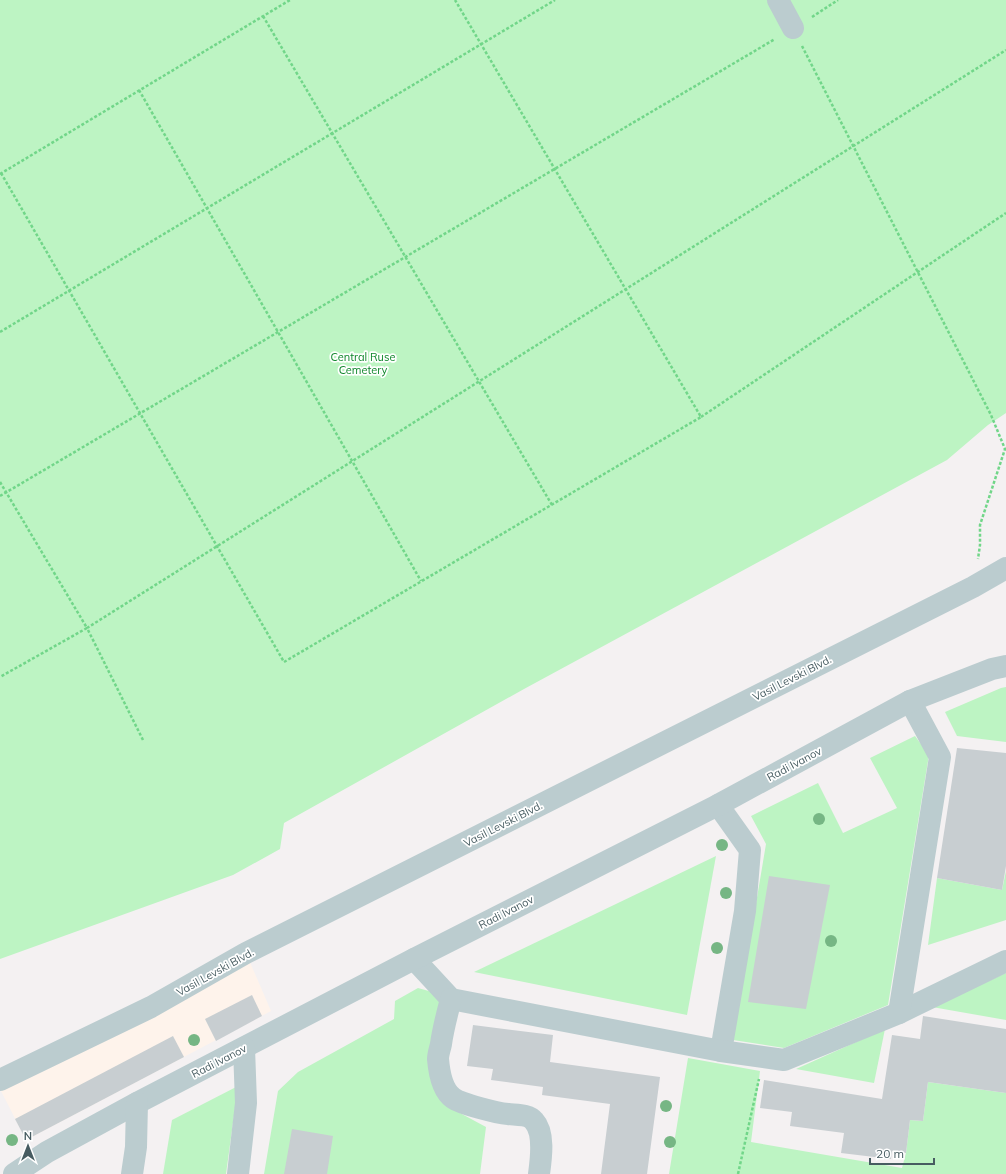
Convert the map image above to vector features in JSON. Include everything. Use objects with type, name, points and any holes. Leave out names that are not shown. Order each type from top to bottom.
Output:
[{"type":"street","points":[[778,0],[793,28]]},
{"type":"street","name":"Vasil Levski Blvd.","points":[[0,1080],[151,1007],[246,953],[973,587],[1006,568]]},
{"type":"street","name":"Radi Ivanov","points":[[14,1174],[47,1152],[137,1103],[414,959],[718,805],[910,701],[992,669],[1006,666]]},
{"type":"street","points":[[899,1013],[940,757],[910,701]]},
{"type":"street","points":[[718,805],[750,850],[745,911],[721,1050]]},
{"type":"street","points":[[414,959],[451,999],[721,1050],[784,1060],[899,1013],[1006,961]]},
{"type":"street","points":[[451,999],[438,1058],[441,1077],[447,1092],[454,1099],[468,1104],[499,1113],[527,1116],[534,1120],[539,1128],[542,1152],[538,1174]]},
{"type":"street","points":[[238,1174],[246,1103],[244,1048]]},
{"type":"street","points":[[132,1174],[136,1147],[137,1103]]},
{"type":"path","points":[[290,0],[0,174],[69,290],[284,662],[701,417],[1006,213]]},
{"type":"path","points":[[455,0],[701,417]]},
{"type":"path","points":[[0,332],[555,0]]},
{"type":"path","points":[[0,496],[555,169],[838,0]]},
{"type":"path","points":[[263,16],[552,504]]},
{"type":"path","points":[[793,28],[991,415],[1005,449],[980,525],[980,545],[973,587]]},
{"type":"path","points":[[0,677],[87,628],[1006,50]]},
{"type":"path","points":[[139,90],[421,581]]},
{"type":"path","points":[[0,482],[87,628],[143,740]]},
{"type":"path","points":[[738,1174],[764,1057]]},
{"type":"shaded area","points":[[246,953],[271,1011],[26,1140],[0,1089]]},
{"type":"green space","name":"Central Ruse Cemetery","points":[[0,0],[1006,0],[1006,413],[988,425],[947,460],[524,689],[284,823],[280,849],[233,875],[0,959]]},
{"type":"green space","points":[[1006,687],[1006,742],[957,736],[945,712]]},
{"type":"green space","points":[[915,736],[929,755],[888,1005],[784,1048],[733,1040],[766,844],[751,816],[818,783],[843,833],[897,808],[870,758]]},
{"type":"green space","points":[[716,856],[687,1015],[474,972]]},
{"type":"green space","points":[[1006,871],[1006,920],[928,945],[937,878],[1002,890]]},
{"type":"green space","points":[[1006,973],[1006,1020],[932,1007]]},
{"type":"green space","points":[[418,988],[443,995],[434,1042],[460,1113],[486,1127],[480,1174],[264,1174],[278,1091],[298,1072],[394,1019],[395,1001]]},
{"type":"green space","points":[[885,1029],[874,1083],[796,1069]]},
{"type":"green space","points":[[688,1058],[760,1071],[751,1142],[902,1168],[906,1153],[910,1120],[923,1121],[928,1082],[1006,1093],[1006,1174],[669,1174]]},
{"type":"green space","points":[[238,1086],[226,1174],[163,1174],[172,1120]]},
{"type":"building","points":[[957,748],[1006,753],[1006,866],[1002,890],[937,878]]},
{"type":"building","points":[[769,876],[830,885],[806,1009],[748,1002]]},
{"type":"building","points":[[252,995],[262,1016],[216,1041],[205,1019]]},
{"type":"building","points":[[923,1016],[1006,1029],[1006,1093],[928,1082],[923,1121],[910,1120],[906,1153],[892,1151],[891,1159],[841,1153],[844,1133],[790,1126],[792,1112],[760,1108],[764,1080],[882,1099],[892,1035],[920,1039]]},
{"type":"building","points":[[473,1025],[553,1035],[550,1062],[660,1077],[647,1174],[601,1174],[610,1104],[542,1095],[543,1087],[491,1080],[493,1069],[467,1066]]},
{"type":"building","points":[[173,1036],[184,1057],[26,1140],[15,1119]]},
{"type":"building","points":[[292,1129],[333,1136],[327,1174],[284,1174]]}]
